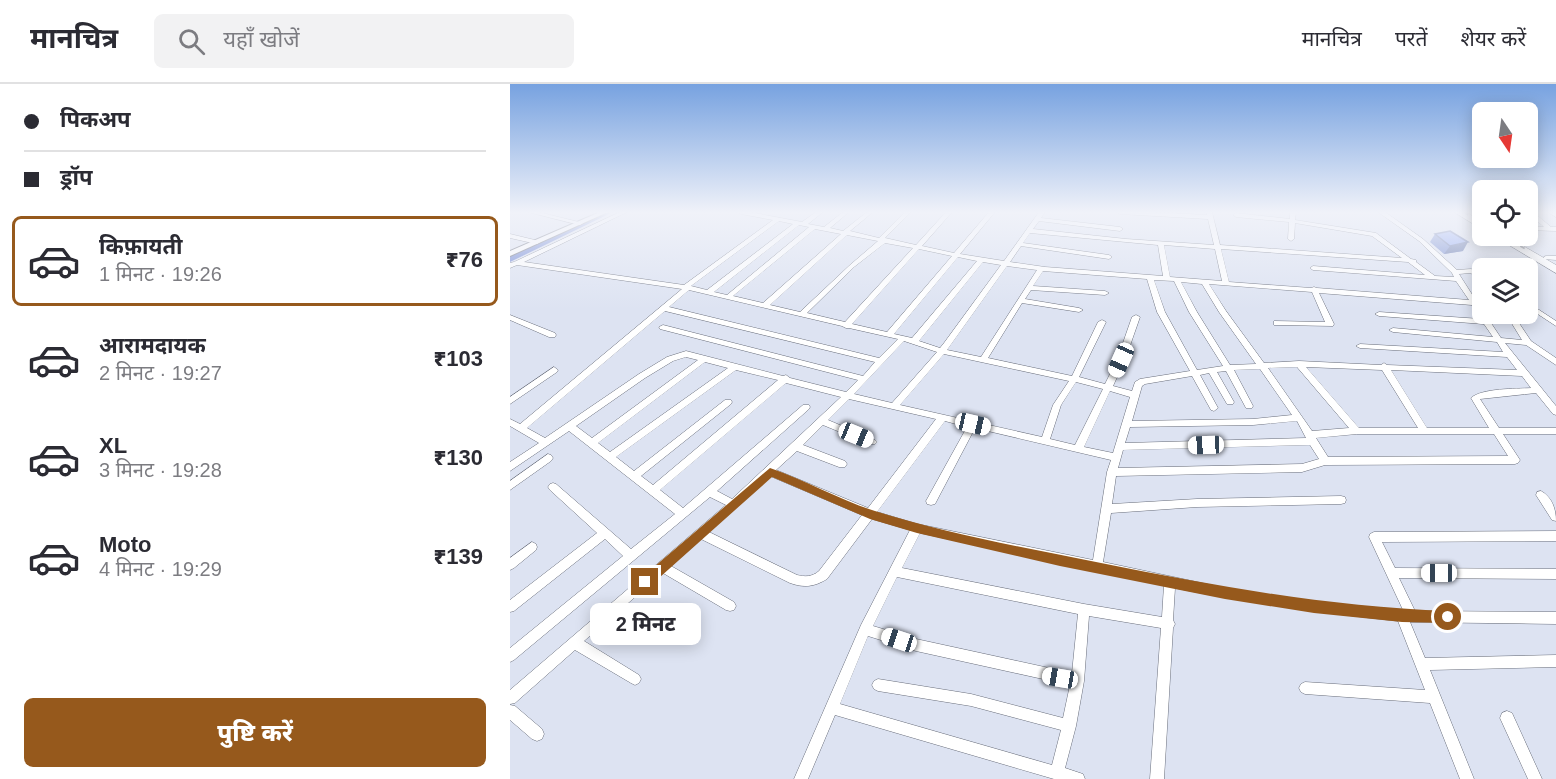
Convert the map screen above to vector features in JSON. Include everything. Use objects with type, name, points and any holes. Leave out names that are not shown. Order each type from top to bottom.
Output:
[{"type":"highway","points":[[1515,246],[1556,270]]},
{"type":"highway","points":[[1527,246],[1553,260]]},
{"type":"street","points":[[510,254],[532,244]]},
{"type":"street","points":[[513,264],[548,244]]},
{"type":"street","points":[[520,429],[686,287],[744,244]]},
{"type":"street","points":[[709,292],[773,244]]},
{"type":"street","points":[[728,297],[792,244]]},
{"type":"street","points":[[764,306],[832,244]]},
{"type":"street","points":[[801,315],[877,244]]},
{"type":"street","points":[[904,244],[981,260],[1041,268],[1472,303]]},
{"type":"street","points":[[846,326],[919,244]]},
{"type":"street","points":[[890,335],[966,244]]},
{"type":"street","points":[[894,406],[942,351],[1020,244]]},
{"type":"street","points":[[1023,244],[1109,257]]},
{"type":"street","points":[[1161,244],[1172,279],[1249,406]]},
{"type":"street","points":[[1169,244],[1356,255],[1414,261]]},
{"type":"street","points":[[1389,244],[1414,261],[1433,278]]},
{"type":"street","points":[[1425,244],[1457,276],[1472,300]]},
{"type":"street","points":[[1216,247],[1226,283]]},
{"type":"street","points":[[914,341],[981,260]]},
{"type":"street","points":[[513,264],[686,287],[903,338],[942,351],[1074,379],[1135,395]]},
{"type":"street","points":[[983,359],[1041,268]]},
{"type":"street","points":[[1313,268],[1433,278],[1457,276],[1472,271]]},
{"type":"street","points":[[1150,277],[1161,312],[1214,408]]},
{"type":"street","points":[[1204,281],[1260,365],[1299,418],[1325,461]]},
{"type":"street","points":[[1028,288],[1105,293]]},
{"type":"street","points":[[1277,323],[1330,324],[1314,289]]},
{"type":"street","points":[[1021,301],[1079,310]]},
{"type":"street","points":[[663,308],[881,361]]},
{"type":"street","points":[[1538,312],[1556,324]]},
{"type":"street","points":[[1379,314],[1472,321]]},
{"type":"street","points":[[510,317],[552,335]]},
{"type":"street","points":[[1078,448],[1090,419],[1109,388],[1136,317]]},
{"type":"street","points":[[1045,441],[1053,413],[1074,379],[1102,322]]},
{"type":"street","points":[[1488,324],[1509,355],[1556,412]]},
{"type":"street","points":[[1516,324],[1528,343],[1556,362]]},
{"type":"street","points":[[663,327],[865,379]]},
{"type":"street","points":[[1393,330],[1528,343]]},
{"type":"street","points":[[510,699],[702,534],[770,472],[849,396],[903,338]]},
{"type":"street","points":[[1360,346],[1509,355]]},
{"type":"street","points":[[510,467],[670,358],[686,354],[849,396],[1117,458]]},
{"type":"street","points":[[592,442],[705,358]]},
{"type":"street","points":[[1299,363],[1357,431]]},
{"type":"street","points":[[1097,567],[1112,472],[1138,384],[1143,381],[1227,368],[1299,363],[1523,373]]},
{"type":"street","points":[[610,457],[736,366]]},
{"type":"street","points":[[1384,366],[1424,430]]},
{"type":"street","points":[[510,400],[554,370]]},
{"type":"street","points":[[1212,371],[1230,402]]},
{"type":"street","points":[[652,491],[786,378]]},
{"type":"street","points":[[1112,472],[1302,468],[1325,461],[1515,460],[1478,403],[1476,396],[1538,390]]},
{"type":"street","points":[[635,475],[728,402]]},
{"type":"street","points":[[510,656],[709,492],[806,407]]},
{"type":"street","points":[[702,534],[794,579],[807,582],[823,575],[943,417]]},
{"type":"street","points":[[1128,424],[1253,422],[1299,418]]},
{"type":"street","points":[[822,421],[872,442]]},
{"type":"street","points":[[510,422],[545,442]]},
{"type":"street","points":[[931,501],[973,424]]},
{"type":"street","points":[[569,426],[682,513]]},
{"type":"street","points":[[1120,447],[1311,438],[1357,431],[1556,431]]},
{"type":"street","points":[[795,446],[843,464]]},
{"type":"street","points":[[510,486],[548,458]]},
{"type":"street","points":[[770,472],[870,514],[917,528],[1225,593],[1314,607],[1407,616],[1556,618]]},
{"type":"street","points":[[553,487],[631,556]]},
{"type":"street","points":[[709,492],[734,504]]},
{"type":"street","points":[[1541,495],[1556,517]]},
{"type":"street","points":[[1107,509],[1197,503],[1341,500]]},
{"type":"street","points":[[801,779],[865,629],[917,528]]},
{"type":"street","points":[[510,607],[605,533]]},
{"type":"street","points":[[1467,779],[1422,664],[1393,573],[1374,537],[1556,536]]},
{"type":"street","points":[[510,565],[532,547]]},
{"type":"street","points":[[663,567],[730,606]]},
{"type":"street","points":[[895,572],[1084,610],[1169,624]]},
{"type":"street","points":[[1393,573],[1556,574]]},
{"type":"street","points":[[1157,779],[1169,624],[1170,581]]},
{"type":"street","points":[[1057,774],[1078,681],[1083,647],[1084,610]]},
{"type":"street","points":[[865,629],[927,648],[1078,681]]},
{"type":"street","points":[[574,642],[635,679]]},
{"type":"street","points":[[1422,664],[1556,661]]},
{"type":"street","points":[[878,685],[971,700],[1069,726]]},
{"type":"street","points":[[1305,688],[1435,697]]},
{"type":"street","points":[[832,708],[1078,779]]},
{"type":"street","points":[[510,711],[537,734]]},
{"type":"street","points":[[1507,718],[1535,779]]},
{"type":"waterway","points":[[510,259],[541,244]]},
{"type":"railway","points":[[1520,246],[1529,251]]},
{"type":"route","points":[[645,582],[770,472],[870,514],[917,528],[1060,560],[1225,593],[1314,607],[1402,616],[1448,617]]}]
